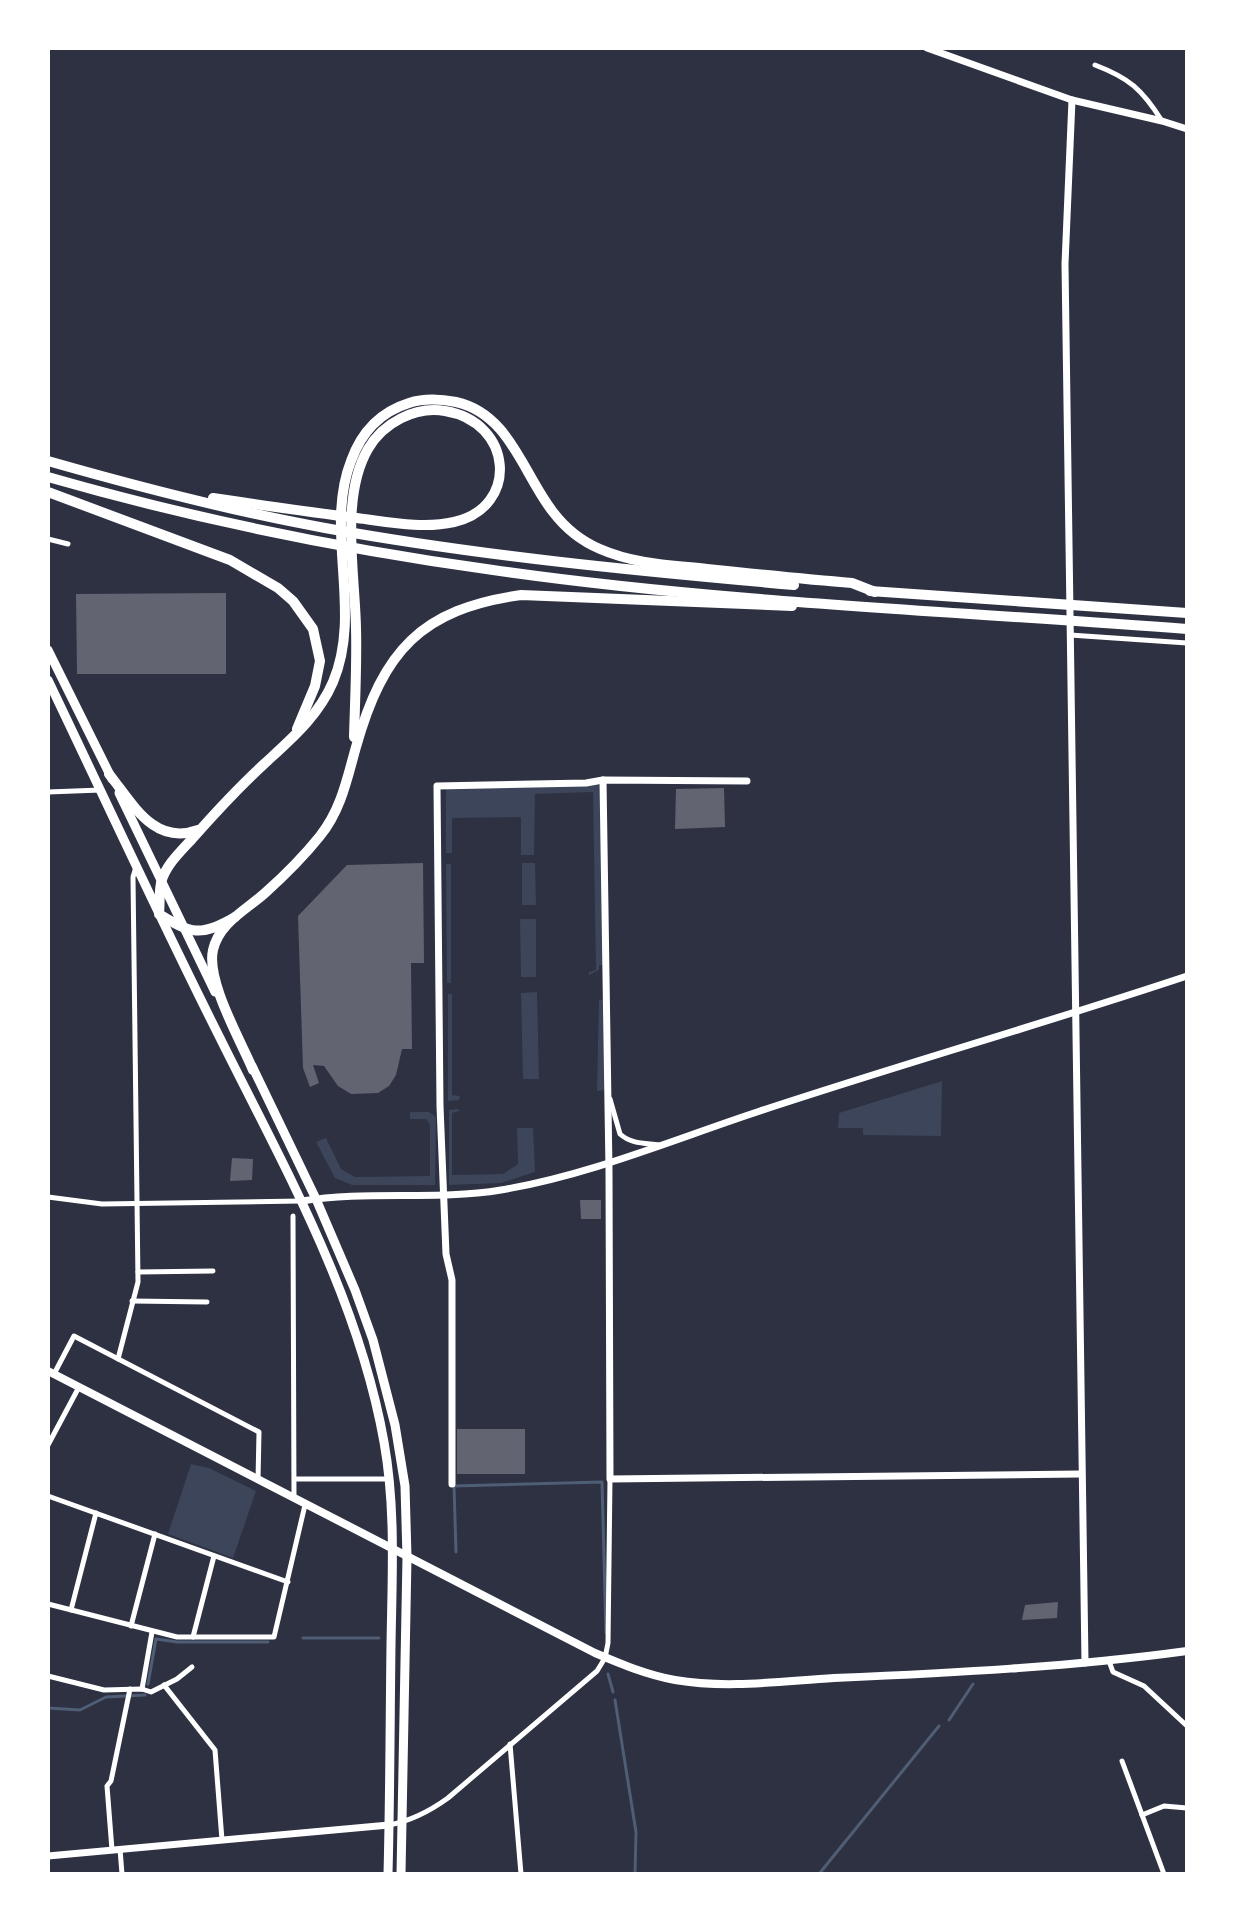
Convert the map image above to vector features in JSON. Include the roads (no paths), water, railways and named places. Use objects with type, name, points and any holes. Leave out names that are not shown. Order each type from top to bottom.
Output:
[{"type":"highway","points":[[159,914],[161,883],[172,861],[293,738],[318,711],[328,693],[342,651],[345,616],[342,510],[348,468],[369,428],[385,415],[411,402],[443,399],[465,404],[485,414],[508,438],[555,515],[576,535],[602,550],[640,561],[852,583],[875,592]]},
{"type":"highway","points":[[147,489],[320,514],[377,521],[454,522],[477,510],[492,494],[500,472],[500,461],[489,434],[462,415],[447,411],[421,411],[387,427],[372,442],[362,461],[352,510],[357,654],[354,755]]},
{"type":"highway","points":[[48,461],[147,489],[322,527],[565,563],[875,592],[1187,613]]},
{"type":"highway","points":[[48,477],[173,511],[322,543],[564,579],[1187,629]]},
{"type":"highway","points":[[48,492],[230,560],[278,588],[293,601],[313,629],[320,661],[315,686],[293,738]]},
{"type":"highway","points":[[159,914],[185,930],[214,929],[264,894],[320,836],[335,813],[348,783],[372,699],[397,655],[433,623],[476,603],[521,595],[549,594],[779,606],[874,606]]},
{"type":"highway","points":[[48,650],[316,1199],[355,1290],[387,1389],[405,1486],[407,1557],[401,1874]]},
{"type":"highway","points":[[48,680],[159,914],[302,1201],[343,1295],[366,1360],[389,1479],[393,1549],[388,1874]]},
{"type":"highway","points":[[109,774],[154,826],[176,835],[200,830]]},
{"type":"highway","points":[[235,917],[217,940],[213,950],[213,967],[219,990],[253,1070]]},
{"type":"main road","points":[[51,1372],[605,1658],[667,1678],[723,1684],[1085,1663],[1187,1651]]},
{"type":"street","points":[[927,48],[1072,100],[1187,129]]},
{"type":"street","points":[[1095,65],[1121,75],[1139,88],[1162,121]]},
{"type":"street","points":[[1072,100],[1065,264],[1085,1663]]},
{"type":"street","points":[[50,541],[68,544]]},
{"type":"street","points":[[1069,635],[1187,643]]},
{"type":"street","points":[[452,1484],[452,1280],[446,1254],[440,1106],[437,786],[603,780],[747,781]]},
{"type":"street","points":[[48,1856],[402,1823],[448,1798],[597,1671],[605,1658],[608,1643],[610,1479],[603,780]]},
{"type":"street","points":[[48,792],[102,790]]},
{"type":"street","points":[[118,1359],[138,1272],[133,877],[138,865]]},
{"type":"street","points":[[48,1197],[79,1203],[137,1204],[302,1201],[338,1195],[499,1191],[609,1162],[952,1049],[1074,1014],[1187,976]]},
{"type":"street","points":[[608,1091],[620,1134],[632,1142],[660,1145]]},
{"type":"street","points":[[293,1216],[294,1499]]},
{"type":"street","points":[[138,1272],[213,1271]]},
{"type":"street","points":[[132,1301],[207,1302]]},
{"type":"street","points":[[51,1372],[74,1336],[259,1432],[258,1480]]},
{"type":"street","points":[[48,1445],[79,1387]]},
{"type":"street","points":[[610,1479],[1080,1474]]},
{"type":"street","points":[[295,1479],[389,1479]]},
{"type":"street","points":[[48,1496],[288,1582]]},
{"type":"street","points":[[48,1604],[177,1637],[274,1637],[305,1505]]},
{"type":"street","points":[[71,1610],[96,1513]]},
{"type":"street","points":[[131,1626],[155,1534]]},
{"type":"street","points":[[193,1637],[214,1556]]},
{"type":"street","points":[[142,1689],[152,1632]]},
{"type":"street","points":[[1109,1661],[1113,1672],[1144,1686],[1187,1726]]},
{"type":"street","points":[[48,1676],[104,1690],[130,1693],[142,1689],[151,1692],[192,1667]]},
{"type":"street","points":[[164,1685],[215,1750],[222,1840]]},
{"type":"street","points":[[122,1874],[107,1786],[111,1781],[130,1693]]},
{"type":"street","points":[[510,1743],[521,1874]]},
{"type":"street","points":[[1122,1761],[1164,1874]]},
{"type":"street","points":[[1142,1815],[1164,1806],[1187,1808]]},
{"type":"waterway","points":[[456,1552],[454,1486],[602,1482],[606,1633]]},
{"type":"waterway","points":[[303,1638],[379,1638]]},
{"type":"waterway","points":[[148,1684],[156,1639],[177,1642],[268,1642]]},
{"type":"waterway","points":[[608,1674],[613,1692]]},
{"type":"waterway","points":[[949,1720],[973,1684]]},
{"type":"waterway","points":[[48,1708],[80,1710],[106,1697],[145,1695]]},
{"type":"waterway","points":[[615,1700],[636,1832],[635,1874]]},
{"type":"waterway","points":[[819,1874],[939,1726]]}]
